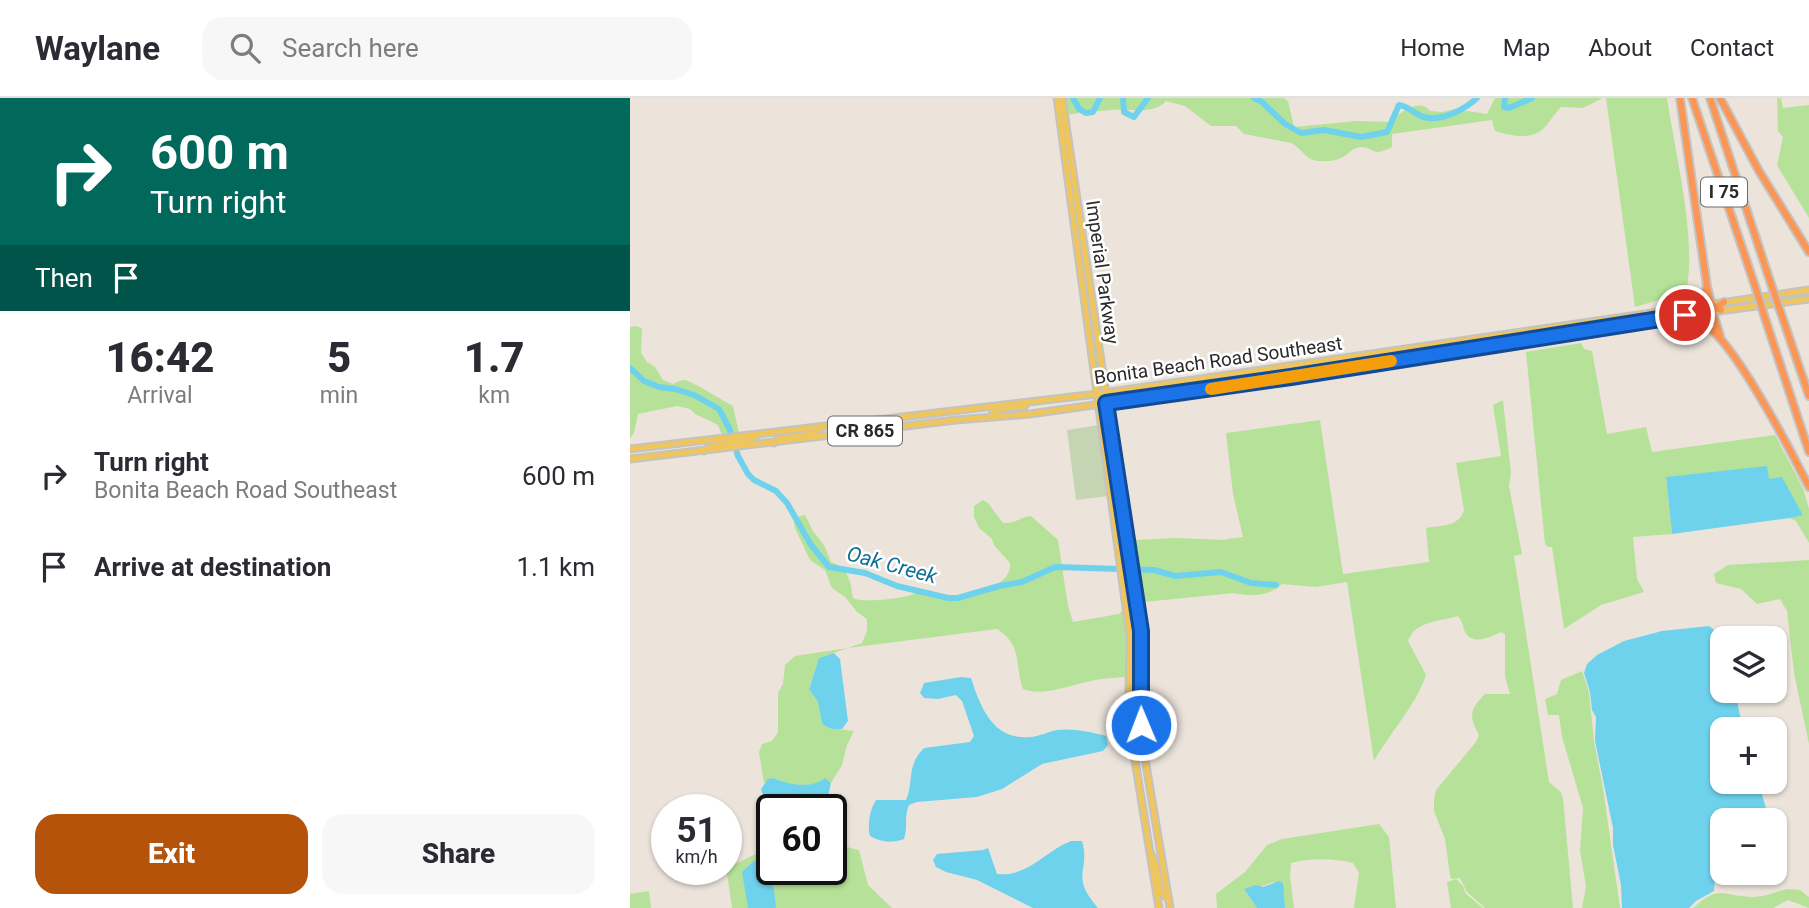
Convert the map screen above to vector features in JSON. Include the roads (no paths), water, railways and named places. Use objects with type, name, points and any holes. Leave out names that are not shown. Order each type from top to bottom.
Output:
[{"type":"highway","points":[[1680,98],[1707,286],[1715,308],[1716,327],[1782,436],[1809,487]]},
{"type":"highway","name":"I 75","points":[[1692,98],[1809,452]]},
{"type":"highway","name":"I 75","points":[[1710,98],[1809,396]]},
{"type":"highway","points":[[1720,98],[1749,154],[1809,253]]},
{"type":"highway","points":[[1697,306],[1707,286]]},
{"type":"highway","points":[[1715,308],[1724,302]]},
{"type":"highway","points":[[1657,320],[1695,321],[1715,332],[1727,346]]},
{"type":"main road","name":"Imperial Parkway","points":[[1060,101],[1141,631],[1142,741],[1170,908]]},
{"type":"main road","name":"Imperial Parkway","points":[[1060,101],[1130,636],[1132,742],[1159,908]]},
{"type":"main road","points":[[1724,302],[1809,290]]},
{"type":"main road","name":"Bonita Beach Road Southeast","points":[[630,449],[774,443],[1106,403],[1657,320],[1715,308],[1809,299]]},
{"type":"main road","name":"Bonita Beach Road Southeast","points":[[630,459],[704,451],[724,444],[740,443],[759,435],[822,426],[1105,393],[1697,306],[1715,308]]},
{"type":"main road","points":[[990,417],[997,409],[1027,406],[1035,401]]},
{"type":"main road","points":[[774,443],[778,439],[812,433],[822,426]]},
{"type":"main road","points":[[1112,502],[1118,504],[1123,516]]},
{"type":"main road","points":[[1117,543],[1127,538]]},
{"type":"main road","points":[[1148,850],[1156,865],[1161,893],[1169,899]]},
{"type":"water","points":[[1767,466],[1769,479],[1782,477],[1803,515],[1672,534],[1666,477]]},
{"type":"water","points":[[1710,627],[1710,703],[1737,703],[1740,717],[1710,717],[1710,794],[1762,794],[1766,808],[1710,808],[1710,885],[1714,885],[1714,891],[1689,908],[1622,908],[1613,828],[1595,741],[1596,717],[1584,673],[1587,664],[1597,655],[1624,641],[1662,631]]},
{"type":"water","points":[[834,653],[840,659],[848,721],[842,729],[829,728],[822,724],[818,702],[809,689],[819,658]]},
{"type":"water","points":[[971,678],[979,701],[991,721],[1007,734],[1031,737],[1057,730],[1075,730],[1106,736],[1108,745],[1103,751],[1042,764],[1002,789],[977,797],[909,805],[904,839],[887,842],[870,836],[870,817],[876,800],[906,800],[915,761],[924,748],[970,742],[974,736],[962,701],[956,695],[938,699],[924,698],[920,693],[924,683]]},
{"type":"water","points":[[825,778],[831,783],[829,794],[763,794],[761,789],[768,779],[800,785],[814,784]]},
{"type":"water","points":[[1071,841],[1082,841],[1083,880],[1089,897],[1098,908],[1033,908],[977,880],[946,872],[936,867],[933,860],[937,854],[988,848],[997,874],[1008,874],[1028,868]]},
{"type":"water","points":[[756,861],[756,885],[772,885],[776,908],[748,908],[742,872]]},
{"type":"water","points":[[1279,881],[1283,883],[1285,908],[1257,908],[1244,889],[1256,885],[1263,887]]},
{"type":"waterway","points":[[1073,98],[1079,109],[1086,113],[1093,112],[1100,98]]},
{"type":"waterway","points":[[1123,98],[1124,112],[1134,117],[1148,98]]},
{"type":"waterway","points":[[1254,98],[1285,124],[1301,133],[1324,130],[1361,137],[1387,132],[1399,105],[1421,116],[1438,118],[1460,110],[1477,98]]},
{"type":"waterway","points":[[1505,98],[1504,107],[1509,108],[1532,98]]},
{"type":"waterway","name":"Oak Creek","points":[[630,368],[644,381],[694,395],[719,409],[748,474],[776,491],[787,503],[811,545],[829,567],[865,573],[897,586],[948,598],[958,598],[1022,582],[1055,567],[1154,570],[1175,576],[1221,572],[1251,583],[1276,585]]}]
